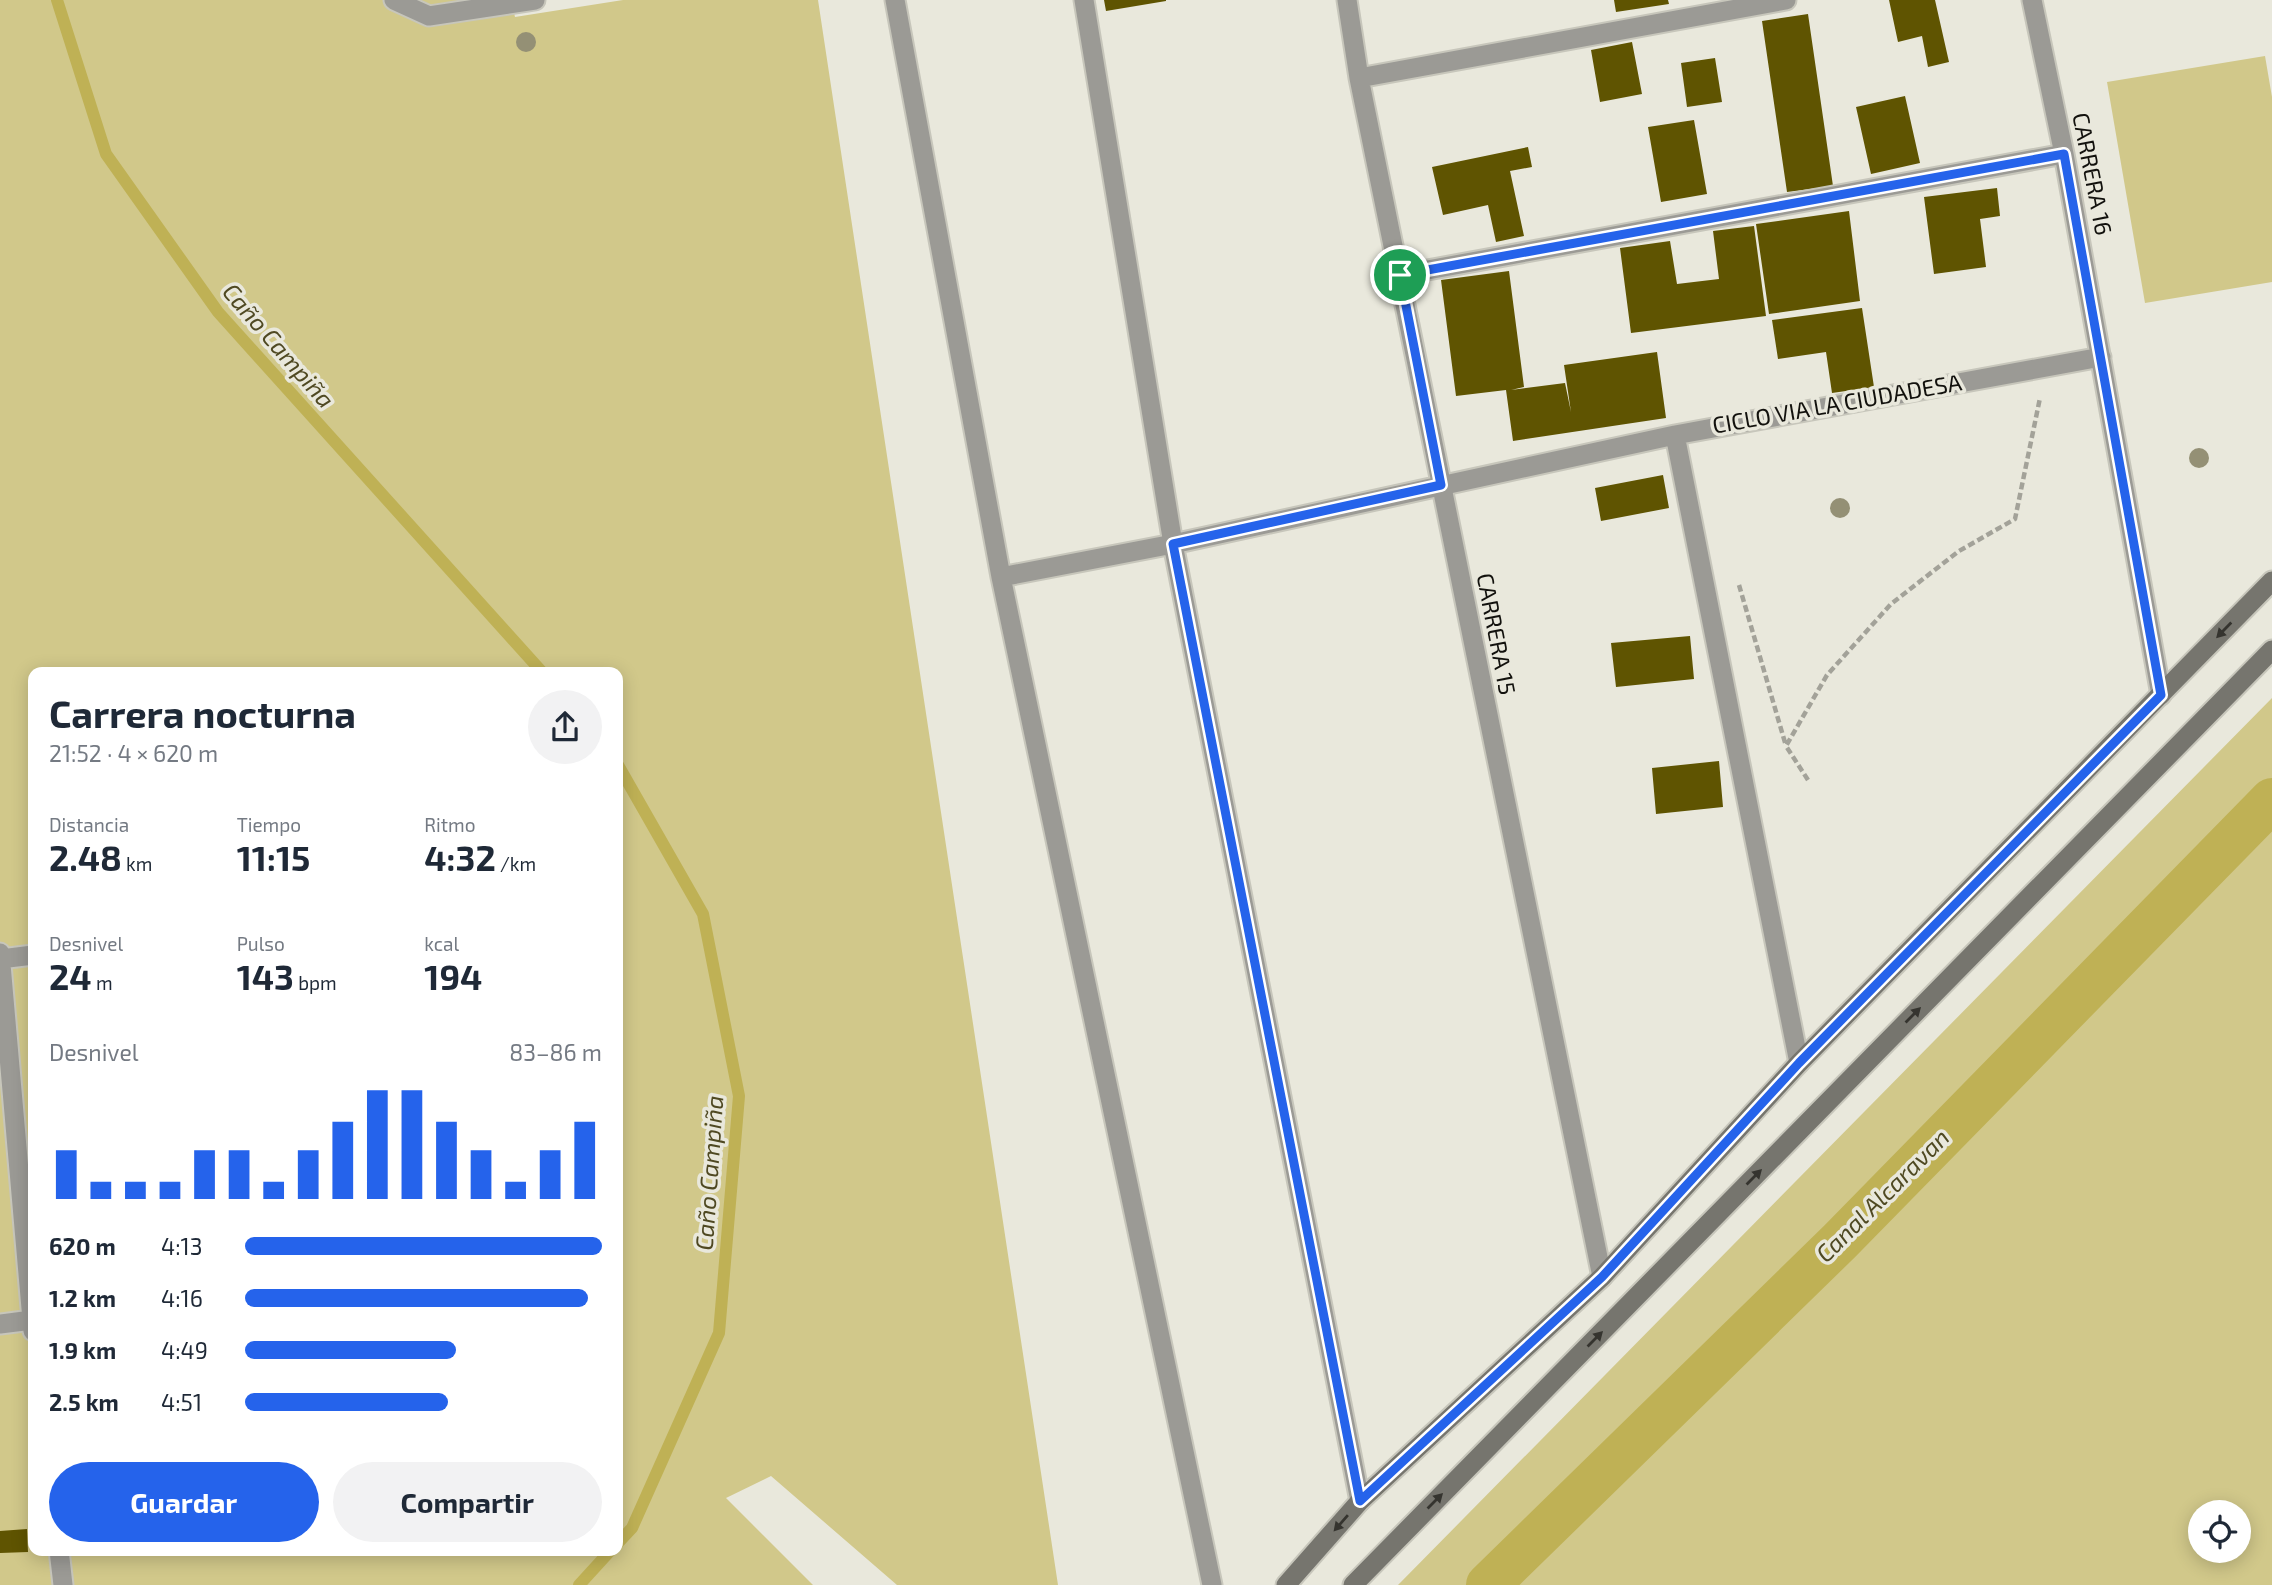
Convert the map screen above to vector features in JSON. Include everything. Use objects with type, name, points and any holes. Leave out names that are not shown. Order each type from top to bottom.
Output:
[{"type":"main road","points":[[1286,1585],[1360,1501],[1602,1277],[1799,1063],[2272,581]]},
{"type":"main road","points":[[1353,1585],[2272,650]]},
{"type":"street","points":[[394,0],[429,16],[525,1]]},
{"type":"street","points":[[895,0],[1001,577],[1212,1585]]},
{"type":"street","points":[[1084,0],[1173,544],[1360,1501]]},
{"type":"street","name":"CARRERA 15","points":[[1347,0],[1359,78],[1602,1277]]},
{"type":"street","points":[[1359,78],[1786,0]]},
{"type":"street","name":"CARRERA 16","points":[[2032,0],[2064,154],[2161,695]]},
{"type":"street","points":[[1400,275],[2064,154]]},
{"type":"street","points":[[1001,577],[1173,544],[1675,435],[2101,357]]},
{"type":"street","points":[[1675,435],[1799,1063]]},
{"type":"street","points":[[0,953],[6,1100],[28,1283]]},
{"type":"street","points":[[0,959],[28,956]]},
{"type":"street","points":[[0,1324],[28,1325]]},
{"type":"street","points":[[60,1556],[63,1585]]},
{"type":"path","points":[[1786,746],[1827,675],[1891,604],[1959,551],[2015,519],[2040,395]]},
{"type":"path","points":[[1736,576],[1786,746],[1808,779]]},
{"type":"shaded area","points":[[0,0],[511,0],[515,17],[623,0],[818,0],[1058,1585],[897,1585],[771,1476],[726,1498],[813,1585],[0,1585]]},
{"type":"shaded area","points":[[2265,56],[2272,97],[2272,282],[2145,303],[2107,82]]},
{"type":"shaded area","points":[[2272,698],[2272,1585],[1398,1585]]},
{"type":"building","points":[[1104,0],[1166,0],[1166,1],[1106,11]]},
{"type":"building","points":[[1614,0],[1668,0],[1669,4],[1616,12]]},
{"type":"building","points":[[1889,0],[1935,0],[1949,62],[1928,67],[1922,36],[1898,42]]},
{"type":"building","points":[[1808,14],[1833,186],[1787,192],[1762,21]]},
{"type":"building","points":[[1632,42],[1642,94],[1600,102],[1591,50]]},
{"type":"building","points":[[1715,58],[1722,102],[1687,107],[1681,63]]},
{"type":"building","points":[[1905,96],[1920,163],[1871,174],[1856,107]]},
{"type":"building","points":[[1694,120],[1707,194],[1661,202],[1648,127]]},
{"type":"building","points":[[1528,147],[1532,167],[1510,171],[1524,236],[1496,242],[1488,205],[1443,215],[1432,167]]},
{"type":"building","points":[[1997,188],[2000,216],[1980,219],[1986,267],[1934,274],[1924,197]]},
{"type":"building","points":[[1849,211],[1860,301],[1769,314],[1756,224]]},
{"type":"building","points":[[1754,226],[1766,316],[1631,333],[1620,248],[1670,241],[1677,284],[1719,279],[1713,231]]},
{"type":"building","points":[[1509,271],[1524,387],[1511,390],[1565,383],[1571,412],[1564,365],[1657,352],[1666,418],[1513,441],[1506,390],[1456,396],[1441,280]]},
{"type":"building","points":[[1862,308],[1874,387],[1832,393],[1826,352],[1778,359],[1772,320]]},
{"type":"building","points":[[1663,475],[1669,508],[1601,521],[1595,488]]},
{"type":"building","points":[[1690,636],[1694,679],[1616,687],[1611,643]]},
{"type":"building","points":[[1719,761],[1723,807],[1656,814],[1652,768]]},
{"type":"building","points":[[27,1529],[28,1552],[0,1553],[0,1531]]},
{"type":"waterway","name":"Caño Campiña","points":[[57,0],[106,154],[218,312],[538,667]]},
{"type":"waterway","name":"Caño Campiña","points":[[623,774],[703,914],[739,1096],[719,1333],[632,1528],[623,1538]]},
{"type":"waterway","name":"Canal Alcaravan","points":[[1488,1585],[1840,1241],[2272,800]]},
{"type":"waterway","name":"Caño Campiña","points":[[579,1585],[606,1556]]},
{"type":"route","points":[[2064,154],[2161,695],[1799,1063],[1602,1277],[1360,1501],[1173,544],[1441,485],[1400,275],[2064,154]]}]
